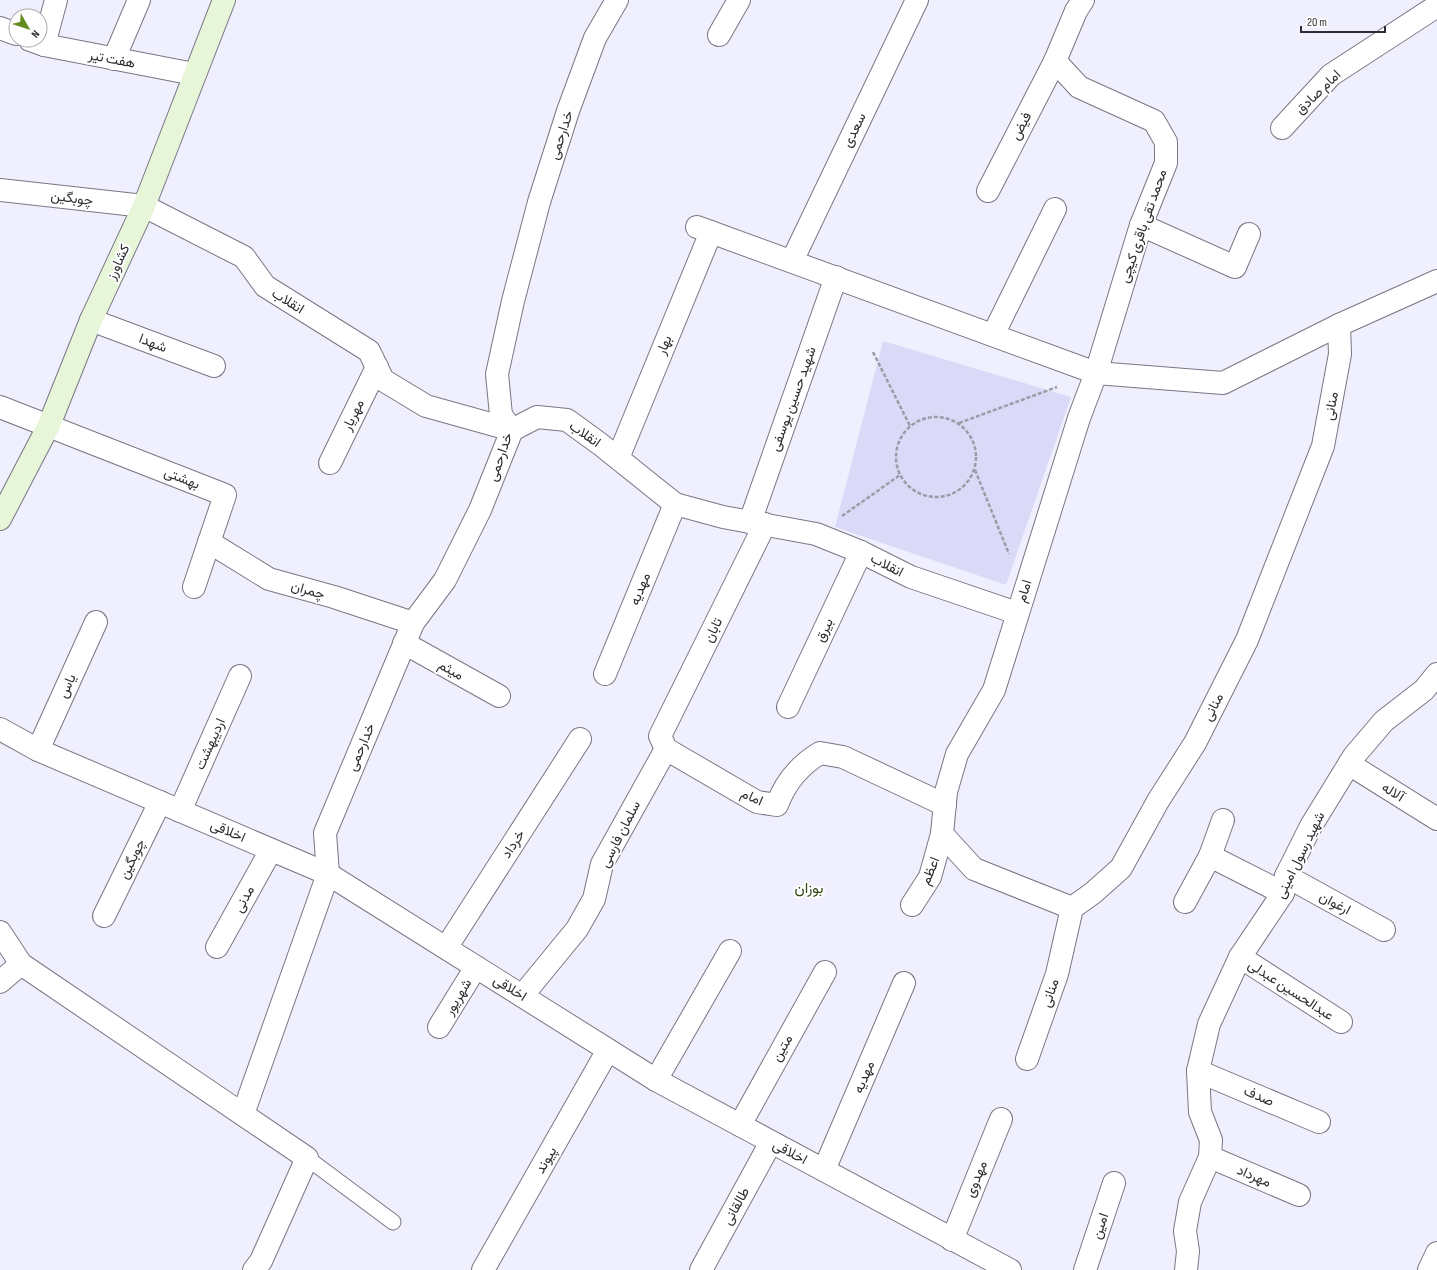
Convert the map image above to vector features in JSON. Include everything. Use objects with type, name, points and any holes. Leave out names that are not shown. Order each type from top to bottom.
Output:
[{"type":"street","points":[[48,18],[56,0]]},
{"type":"street","points":[[114,59],[139,0]]},
{"type":"street","name":"کشاورز","points":[[0,519],[49,425],[91,320],[144,206],[224,0]]},
{"type":"street","name":"خدارحمی","points":[[328,874],[324,833],[413,623],[445,580],[480,510],[512,430],[501,415],[497,374],[513,301],[539,202],[568,111],[595,38],[617,0]]},
{"type":"street","points":[[719,35],[739,0]]},
{"type":"street","name":"سعدی","points":[[792,261],[917,0]]},
{"type":"street","points":[[1055,61],[1076,10],[1083,0]]},
{"type":"street","name":"امام صادق","points":[[1282,128],[1331,75],[1437,6]]},
{"type":"street","name":"هفت تیر","points":[[48,45],[194,74]]},
{"type":"street","name":"فیض","points":[[988,191],[1055,61]]},
{"type":"street","name":"محمد تقی باقری کیچی","points":[[1055,61],[1079,87],[1154,121],[1166,142],[1166,163],[1141,225],[1096,372]]},
{"type":"street","name":"چوبگین","points":[[0,190],[144,206]]},
{"type":"street","name":"انقلاب","points":[[144,206],[244,257],[265,286],[369,351],[384,380],[426,406],[512,430],[537,417],[567,420],[618,458],[675,504],[722,517],[816,534],[861,552],[911,577],[1018,613]]},
{"type":"street","points":[[993,335],[1055,209]]},
{"type":"street","points":[[1141,225],[1235,267],[1249,234]]},
{"type":"street","name":"بهار","points":[[618,458],[704,229],[792,261]]},
{"type":"street","points":[[792,261],[1096,372],[1223,383],[1339,325],[1437,282]]},
{"type":"street","name":"شهید حسین یوسفی","points":[[758,523],[836,277]]},
{"type":"street","name":"شهدا","points":[[91,320],[214,366]]},
{"type":"street","name":"منانی","points":[[1027,1059],[1056,974],[1072,908],[1094,893],[1121,868],[1158,801],[1194,743],[1247,640],[1323,446],[1340,354],[1339,325]]},
{"type":"street","name":"مهریار","points":[[330,462],[377,367]]},
{"type":"street","name":"امام","points":[[942,834],[946,792],[957,754],[994,690],[1079,418],[1096,372]]},
{"type":"street","points":[[0,407],[49,425]]},
{"type":"street","name":"بهشتی","points":[[49,425],[225,495],[194,587]]},
{"type":"street","name":"مهدیه","points":[[605,674],[675,504]]},
{"type":"street","name":"تابان","points":[[663,743],[758,523]]},
{"type":"street","name":"چمران","points":[[210,542],[270,579],[334,597],[413,623]]},
{"type":"street","name":"بیرق","points":[[788,707],[861,552]]},
{"type":"street","name":"یاس","points":[[38,750],[96,622]]},
{"type":"street","name":"میثم","points":[[404,644],[499,696]]},
{"type":"street","name":"شهید رسول امینی","points":[[1186,1270],[1188,1251],[1184,1231],[1190,1202],[1210,1157],[1211,1140],[1200,1112],[1198,1070],[1209,1024],[1240,957],[1284,885],[1311,826],[1354,756],[1384,721],[1424,690],[1437,674]]},
{"type":"street","name":"اردیبهشت","points":[[180,811],[240,676]]},
{"type":"street","name":"اخلاقی","points":[[0,729],[38,750],[328,874],[656,1080],[1010,1270]]},
{"type":"street","name":"خرداد","points":[[446,948],[580,739]]},
{"type":"street","name":"امام","points":[[663,743],[757,802],[777,805],[782,790],[805,762],[820,753],[843,757],[945,804]]},
{"type":"street","name":"سلمان فارسی","points":[[522,996],[577,929],[594,899],[602,864],[663,743]]},
{"type":"street","name":"آلاله","points":[[1349,764],[1437,819]]},
{"type":"street","name":"چوبگین","points":[[104,916],[160,802]]},
{"type":"street","points":[[1185,902],[1210,856],[1223,820]]},
{"type":"street","points":[[942,834],[974,869],[1072,908]]},
{"type":"street","name":"اعظم","points":[[912,905],[930,877],[942,834]]},
{"type":"street","name":"مدنی","points":[[217,947],[272,850]]},
{"type":"street","name":"ارغوان","points":[[1210,856],[1284,885],[1384,930]]},
{"type":"street","points":[[243,1114],[328,874]]},
{"type":"street","points":[[0,932],[21,964],[307,1158],[261,1262],[254,1270]]},
{"type":"street","points":[[656,1080],[730,951]]},
{"type":"street","name":"عبدالحسین عبدلی","points":[[1240,957],[1341,1022]]},
{"type":"street","points":[[0,982],[21,964]]},
{"type":"street","name":"شهریور","points":[[439,1027],[476,967]]},
{"type":"street","name":"متین","points":[[740,1125],[825,972]]},
{"type":"street","name":"مهدیه","points":[[824,1170],[904,984]]},
{"type":"street","name":"پیوند","points":[[483,1270],[608,1050]]},
{"type":"street","name":"صدف","points":[[1198,1070],[1319,1122]]},
{"type":"street","name":"مهدوی","points":[[952,1240],[1001,1119]]},
{"type":"street","name":"طالقانی","points":[[701,1270],[771,1142]]},
{"type":"street","name":"مهرداد","points":[[1210,1157],[1299,1195]]},
{"type":"street","name":"امین","points":[[1085,1270],[1114,1183]]},
{"type":"street","points":[[1429,1270],[1437,1253]]},
{"type":"lane","points":[[307,1158],[393,1222]]},
{"type":"path","points":[[873,352],[910,426]]},
{"type":"path","points":[[958,423],[1060,386]]},
{"type":"path","points":[[934,416],[947,418],[958,423],[968,432],[974,444],[976,456],[974,469],[968,481],[958,490],[946,496],[932,497],[919,494],[908,486],[900,475],[896,462],[897,448],[902,436],[910,426],[934,416]]},
{"type":"path","points":[[974,469],[1009,556]]},
{"type":"path","points":[[816,534],[900,475]]},
{"type":"shaded area","points":[[883,341],[1071,397],[1006,585],[835,527]]},
{"type":"district","name":"بوزان","points":[[809,888]]}]
